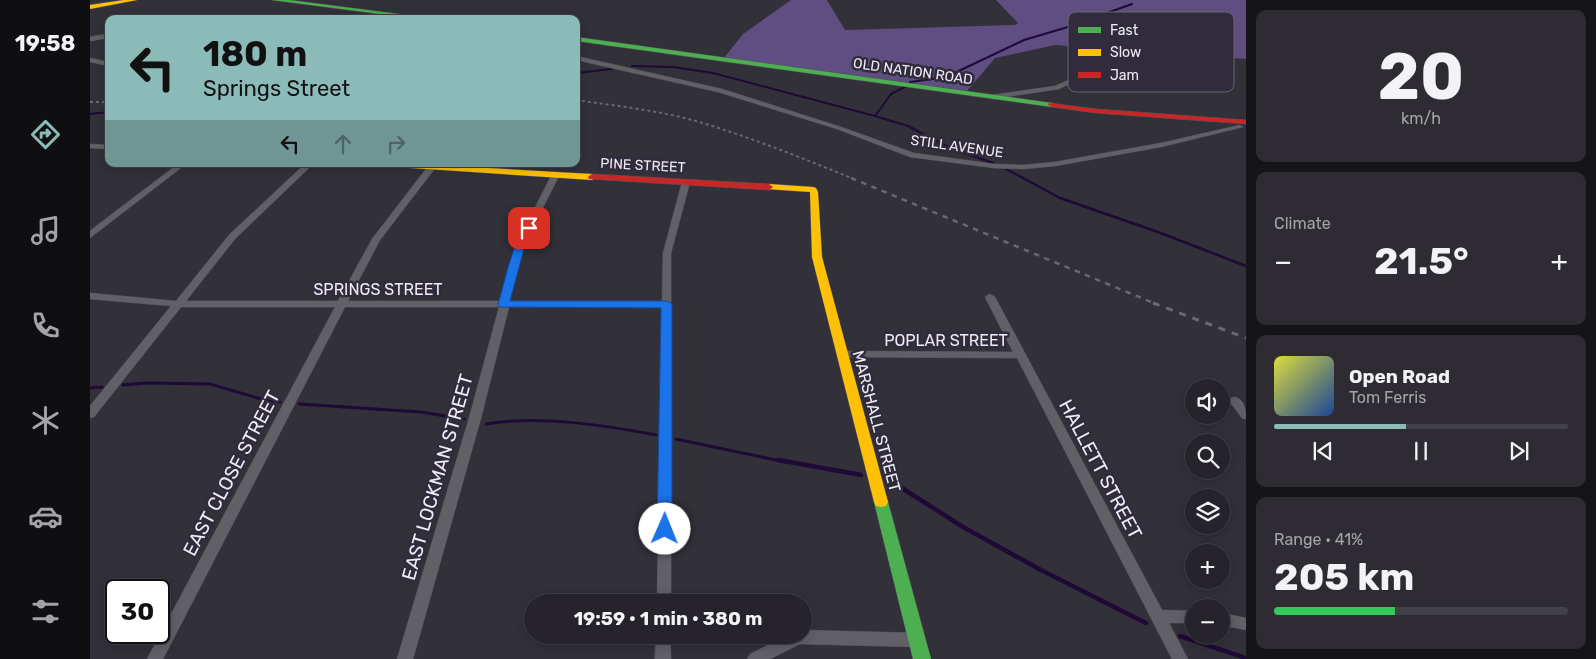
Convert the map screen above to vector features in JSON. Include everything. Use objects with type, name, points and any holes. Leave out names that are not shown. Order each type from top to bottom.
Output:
[{"type":"main road","points":[[90,7],[134,0]]},
{"type":"main road","points":[[275,0],[401,15]]},
{"type":"main road","name":"OLD NATION ROAD","points":[[580,40],[1096,111],[1230,121],[1244,127]]},
{"type":"main road","name":"PINE STREET","points":[[432,167],[813,190]]},
{"type":"main road","name":"MARSHALL STREET","points":[[813,190],[817,257],[922,659]]},
{"type":"street","points":[[90,39],[105,37]]},
{"type":"street","name":"STILL AVENUE","points":[[580,59],[720,90],[839,128],[913,155],[994,166],[1024,167],[1055,164],[1161,145],[1244,127]]},
{"type":"street","points":[[90,60],[105,63]]},
{"type":"street","points":[[992,97],[1057,88],[1068,82]]},
{"type":"street","points":[[90,146],[105,147]]},
{"type":"street","points":[[90,235],[178,167]]},
{"type":"street","points":[[90,414],[232,237],[306,167]]},
{"type":"street","name":"EAST CLOSE STREET","points":[[155,659],[376,239],[432,167]]},
{"type":"street","name":"EAST LOCKMAN STREET","points":[[405,659],[475,418],[520,245],[556,174]]},
{"type":"street","points":[[664,594],[667,253],[686,182]]},
{"type":"street","name":"SPRINGS STREET","points":[[90,296],[179,304],[667,304]]},
{"type":"street","name":"HALLETT STREET","points":[[990,297],[1180,659]]},
{"type":"street","name":"POPLAR STREET","points":[[842,354],[1020,355]]},
{"type":"street","points":[[1235,400],[1246,415]]},
{"type":"street","points":[[1157,616],[1185,617]]},
{"type":"street","points":[[1230,621],[1246,624]]},
{"type":"street","points":[[756,659],[799,637],[918,640]]},
{"type":"street","points":[[663,644],[663,659]]},
{"type":"shaded area","points":[[791,0],[827,0],[845,30],[1015,25],[1018,23],[996,0],[1246,0],[1246,59],[1234,58],[1234,12],[1068,12],[1068,46],[1055,45],[995,58],[967,91],[724,58],[743,34]]},
{"type":"waterway","points":[[1110,12],[1132,4]]},
{"type":"waterway","points":[[910,82],[946,77],[1024,40],[1068,27]]},
{"type":"waterway","points":[[632,66],[673,67],[713,73],[875,116]]},
{"type":"waterway","points":[[580,73],[612,69]]},
{"type":"waterway","points":[[875,116],[891,94],[905,87]]},
{"type":"waterway","points":[[90,114],[105,112]]},
{"type":"waterway","points":[[875,116],[908,126],[950,148],[993,163]]},
{"type":"waterway","points":[[1006,169],[1025,179]]},
{"type":"waterway","points":[[1023,178],[1060,198],[1158,232],[1246,266]]},
{"type":"waterway","points":[[123,385],[147,383],[210,384],[268,401],[280,402]]},
{"type":"waterway","points":[[90,388],[102,387]]},
{"type":"waterway","points":[[299,404],[421,412],[464,419]]},
{"type":"waterway","points":[[486,424],[506,421],[571,422],[656,435]]},
{"type":"waterway","points":[[676,439],[785,462]]},
{"type":"waterway","points":[[779,460],[861,475]]},
{"type":"waterway","points":[[894,483],[963,527],[1041,570],[1146,623]]},
{"type":"waterway","points":[[1180,636],[1246,658]]},
{"type":"railway","points":[[580,101],[651,111],[696,121],[756,141],[854,179]]},
{"type":"railway","points":[[90,102],[105,102]]},
{"type":"railway","points":[[851,178],[1156,304]]},
{"type":"railway","points":[[1153,303],[1246,338]]},
{"type":"traffic: fast","points":[[275,0],[401,15]]},
{"type":"traffic: fast","points":[[580,40],[1052,105]]},
{"type":"traffic: fast","points":[[881,502],[922,659]]},
{"type":"traffic: slow","points":[[90,7],[134,0]]},
{"type":"traffic: slow","points":[[430,167],[592,177]]},
{"type":"traffic: slow","points":[[769,187],[813,190],[814,192],[817,257],[881,502]]},
{"type":"traffic: jam","points":[[1052,105],[1096,111],[1246,122]]},
{"type":"traffic: jam","points":[[592,177],[769,187]]},
{"type":"route","points":[[529,228],[520,245],[504,304],[667,304],[665,529]]}]
